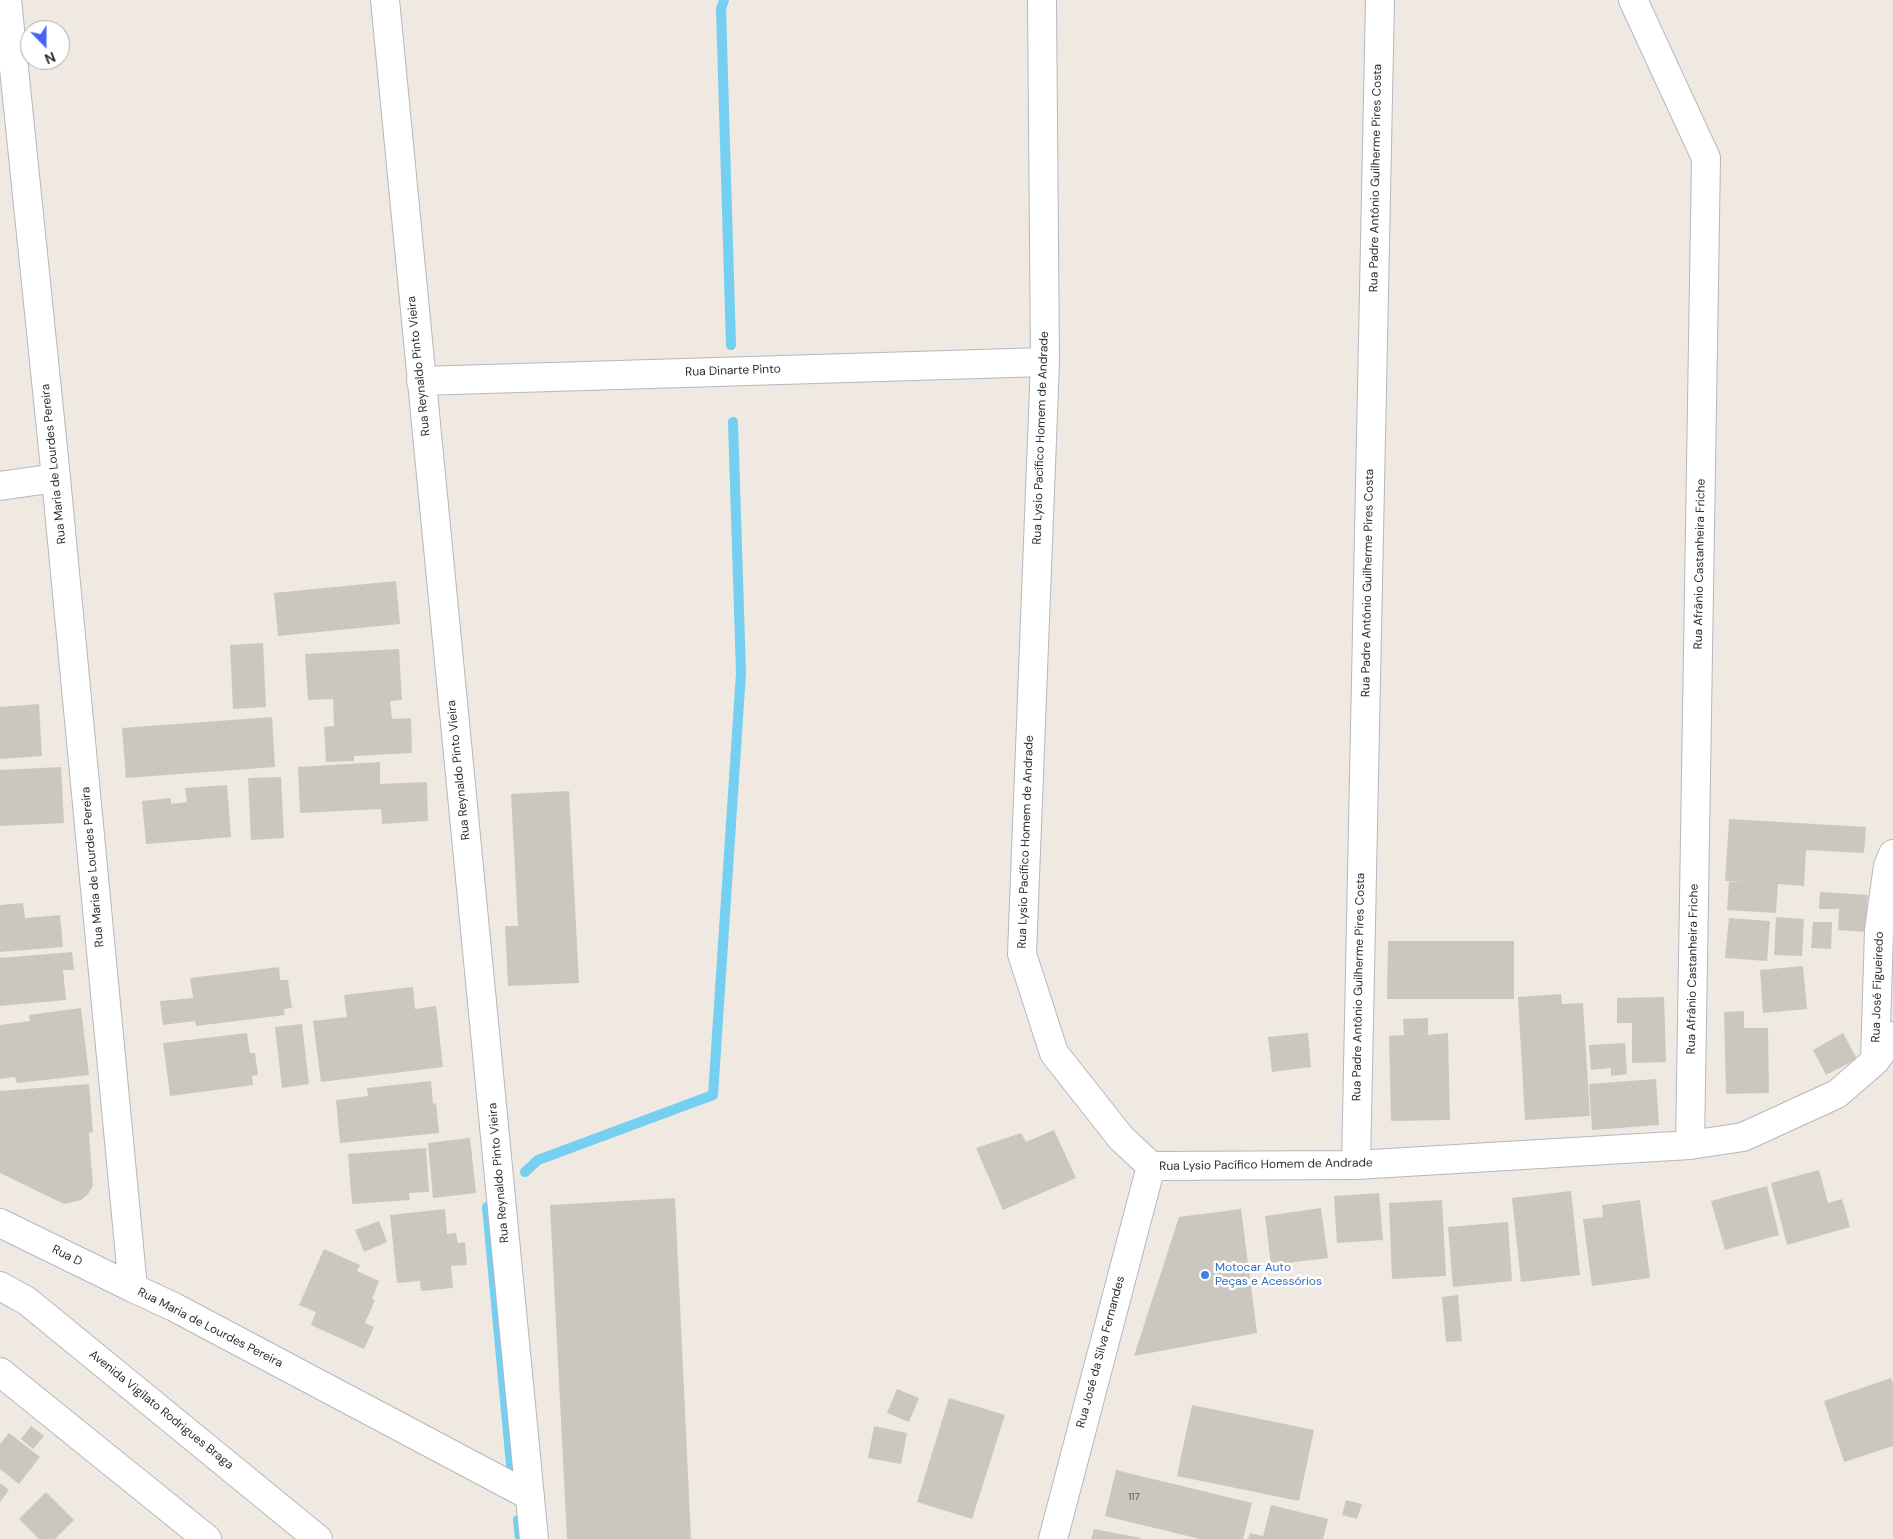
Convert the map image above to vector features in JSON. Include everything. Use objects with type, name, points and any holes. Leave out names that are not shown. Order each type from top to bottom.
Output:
[{"type":"street","name":"Rua Maria de Lourdes Pereira","points":[[6,0],[56,478],[133,1288],[174,1307],[530,1496]]},
{"type":"street","name":"Rua Reynaldo Pinto Vieira","points":[[385,0],[534,1539]]},
{"type":"street","name":"Rua Lysio Pacífico Homem de Andrade","points":[[1042,0],[1045,362],[1022,954],[1054,1054],[1121,1138],[1151,1166],[1356,1165],[1690,1145],[1743,1137],[1837,1094],[1875,1061],[1893,1036]]},
{"type":"street","name":"Rua Padre Antônio Guilherme Pires Costa","points":[[1356,1165],[1380,0]]},
{"type":"street","name":"Rua Afrânio Castanheira Friche","points":[[1633,0],[1706,158],[1690,1145]]},
{"type":"street","name":"Rua Dinarte Pinto","points":[[421,381],[1045,362]]},
{"type":"street","points":[[0,486],[56,478]]},
{"type":"street","name":"Rua José Figueiredo","points":[[1875,1061],[1879,930],[1888,866],[1893,854]]},
{"type":"street","name":"Rua José da Silva Fernandes","points":[[1053,1539],[1151,1166]]},
{"type":"street","name":"Rua D","points":[[0,1223],[133,1288]]},
{"type":"street","name":"Avenida Vigilato Rodrigues Braga","points":[[0,1286],[27,1301],[318,1539]]},
{"type":"street","points":[[0,1372],[207,1539]]},
{"type":"building","points":[[396,581],[400,624],[278,636],[274,593]]},
{"type":"building","points":[[263,643],[266,707],[233,709],[230,645]]},
{"type":"building","points":[[399,649],[402,700],[390,701],[392,719],[411,718],[412,753],[354,756],[354,761],[326,762],[324,727],[334,726],[333,699],[308,700],[305,654]]},
{"type":"building","points":[[39,704],[42,756],[0,759],[0,707]]},
{"type":"building","points":[[272,717],[275,767],[126,778],[122,728]]},
{"type":"building","points":[[380,762],[380,784],[427,782],[428,821],[382,824],[381,809],[300,813],[298,767]]},
{"type":"building","points":[[61,767],[64,823],[0,826],[0,770]]},
{"type":"building","points":[[281,777],[284,838],[251,840],[248,778]]},
{"type":"building","points":[[227,785],[231,837],[146,844],[142,801],[171,798],[171,804],[187,802],[185,788]]},
{"type":"building","points":[[569,791],[579,983],[508,986],[505,926],[518,926],[511,794]]},
{"type":"building","points":[[1729,819],[1866,827],[1864,853],[1806,850],[1804,886],[1778,884],[1776,913],[1727,910],[1729,882],[1746,882],[1725,881]]},
{"type":"building","points":[[1820,892],[1868,895],[1865,932],[1838,930],[1839,909],[1819,909]]},
{"type":"building","points":[[23,903],[25,918],[60,915],[63,947],[0,952],[0,905]]},
{"type":"building","points":[[1776,917],[1804,919],[1802,956],[1774,955]]},
{"type":"building","points":[[1729,918],[1770,921],[1767,961],[1725,958]]},
{"type":"building","points":[[1813,922],[1832,922],[1831,949],[1811,948]]},
{"type":"building","points":[[1388,941],[1514,941],[1514,999],[1387,999]]},
{"type":"building","points":[[72,952],[74,970],[63,970],[66,1000],[0,1006],[0,958]]},
{"type":"building","points":[[1803,966],[1807,1009],[1763,1013],[1760,970]]},
{"type":"building","points":[[279,967],[280,980],[288,980],[292,1008],[284,1009],[285,1015],[196,1026],[195,1021],[163,1025],[160,1001],[193,998],[190,978]]},
{"type":"building","points":[[413,987],[415,1009],[436,1006],[443,1067],[321,1082],[313,1021],[347,1017],[344,995]]},
{"type":"building","points":[[1561,994],[1562,1004],[1583,1003],[1590,1116],[1525,1120],[1518,997]]},
{"type":"building","points":[[1664,997],[1666,1062],[1632,1063],[1632,1023],[1617,1023],[1617,998]]},
{"type":"building","points":[[81,1008],[89,1075],[17,1083],[15,1077],[0,1079],[0,1025],[30,1021],[29,1015]]},
{"type":"building","points":[[1744,1011],[1744,1028],[1768,1028],[1769,1093],[1726,1094],[1724,1012]]},
{"type":"building","points":[[1428,1018],[1428,1035],[1448,1033],[1450,1120],[1391,1121],[1389,1036],[1404,1035],[1403,1019]]},
{"type":"building","points":[[302,1024],[309,1084],[282,1088],[275,1027]]},
{"type":"building","points":[[247,1033],[250,1053],[255,1053],[258,1075],[252,1076],[253,1085],[170,1096],[163,1043]]},
{"type":"building","points":[[1308,1033],[1311,1067],[1272,1072],[1268,1037]]},
{"type":"building","points":[[1843,1033],[1857,1059],[1826,1075],[1813,1050]]},
{"type":"building","points":[[1625,1043],[1627,1074],[1611,1076],[1611,1068],[1591,1070],[1589,1045]]},
{"type":"building","points":[[1656,1079],[1659,1125],[1592,1130],[1589,1084]]},
{"type":"building","points":[[431,1081],[433,1104],[436,1103],[439,1133],[340,1143],[336,1100],[368,1096],[367,1088]]},
{"type":"building","points":[[89,1084],[93,1132],[89,1133],[93,1186],[88,1194],[81,1200],[64,1204],[0,1173],[0,1091]]},
{"type":"building","points":[[1054,1130],[1076,1178],[1003,1210],[976,1148],[1021,1133],[1026,1142]]},
{"type":"building","points":[[470,1138],[476,1193],[433,1198],[428,1143]]},
{"type":"building","points":[[426,1148],[429,1192],[409,1193],[410,1200],[352,1204],[348,1154]]},
{"type":"building","points":[[1819,1170],[1828,1203],[1842,1199],[1850,1227],[1787,1245],[1771,1183]]},
{"type":"building","points":[[1767,1186],[1779,1235],[1725,1250],[1711,1201]]},
{"type":"building","points":[[1571,1191],[1580,1275],[1521,1282],[1512,1198]]},
{"type":"building","points":[[1379,1193],[1383,1240],[1337,1243],[1334,1196]]},
{"type":"building","points":[[675,1198],[691,1539],[567,1539],[550,1205]]},
{"type":"building","points":[[1442,1200],[1446,1276],[1392,1279],[1389,1203]]},
{"type":"building","points":[[1640,1200],[1650,1278],[1592,1286],[1583,1219],[1603,1217],[1602,1205]]},
{"type":"building","points":[[1321,1208],[1328,1258],[1271,1265],[1265,1216]]},
{"type":"building","points":[[445,1209],[447,1234],[456,1233],[458,1243],[465,1242],[467,1265],[451,1266],[453,1288],[421,1291],[420,1281],[397,1283],[390,1215]]},
{"type":"building","name":"Motocar Auto Peças e Acessórios","points":[[1241,1209],[1257,1333],[1134,1356],[1179,1217]]},
{"type":"building","points":[[379,1221],[387,1242],[364,1252],[355,1230]]},
{"type":"building","points":[[1508,1222],[1512,1281],[1453,1287],[1448,1227]]},
{"type":"building","points":[[324,1249],[360,1265],[357,1271],[379,1281],[372,1299],[375,1300],[365,1323],[374,1327],[364,1349],[311,1325],[316,1312],[299,1305]]},
{"type":"building","points":[[1458,1295],[1462,1341],[1446,1342],[1442,1297]]},
{"type":"building","points":[[1891,1378],[1893,1383],[1893,1446],[1844,1462],[1824,1401]]},
{"type":"building","points":[[897,1389],[919,1398],[909,1422],[887,1413]]},
{"type":"building","points":[[949,1398],[1005,1415],[972,1519],[917,1502]]},
{"type":"building","points":[[1192,1405],[1314,1430],[1299,1501],[1177,1476]]},
{"type":"building","points":[[31,1426],[44,1436],[33,1449],[21,1439]]},
{"type":"building","points":[[874,1426],[907,1433],[901,1464],[868,1458]]},
{"type":"building","points":[[9,1433],[40,1457],[19,1484],[0,1469],[0,1444]]},
{"type":"building","points":[[1116,1470],[1252,1503],[1243,1539],[1200,1539],[1105,1516]]},
{"type":"building","points":[[0,1483],[9,1490],[0,1502]]},
{"type":"building","points":[[46,1492],[74,1520],[55,1539],[39,1539],[19,1519]]},
{"type":"building","points":[[1346,1500],[1362,1504],[1357,1519],[1342,1515]]},
{"type":"building","points":[[1271,1505],[1328,1519],[1323,1539],[1248,1539],[1250,1533],[1263,1536]]},
{"type":"building","points":[[1094,1529],[1141,1538],[1141,1539],[1091,1539]]},
{"type":"waterway","points":[[724,0],[721,9],[731,345]]},
{"type":"waterway","points":[[525,1172],[538,1160],[713,1095],[741,673],[733,422]]},
{"type":"waterway","points":[[487,1207],[511,1465]]},
{"type":"waterway","points":[[518,1520],[520,1539]]},
{"type":"place","name":"Motocar Auto Peças e Acessórios","points":[[1205,1275]]}]
